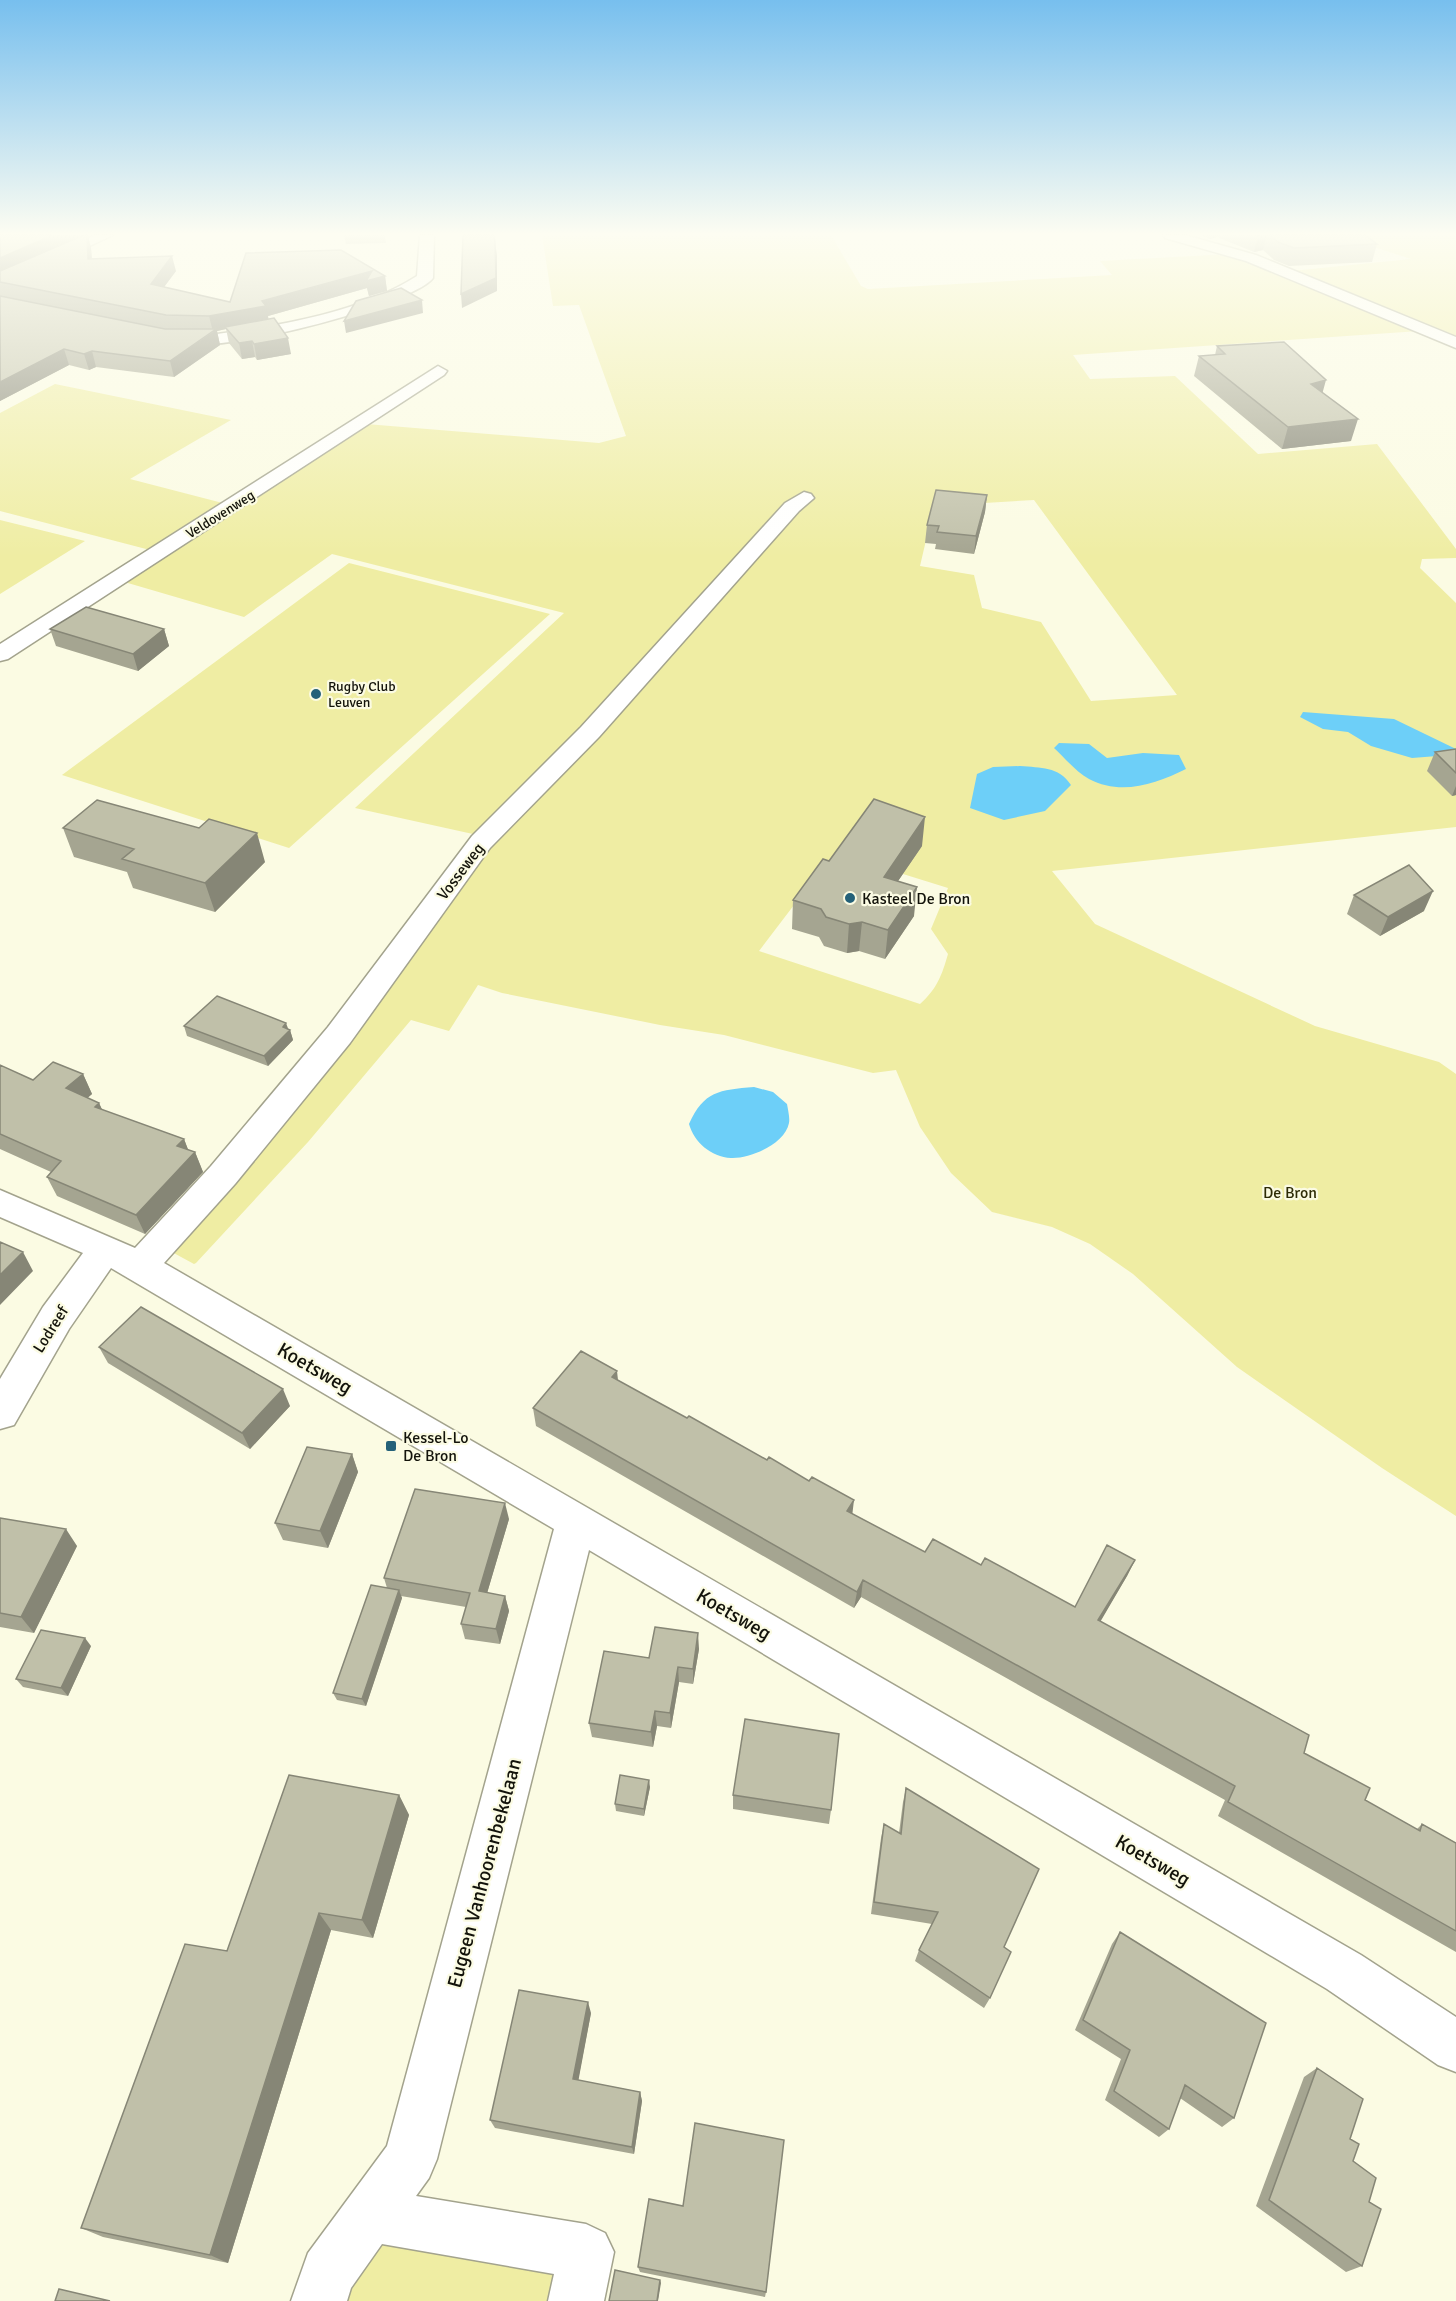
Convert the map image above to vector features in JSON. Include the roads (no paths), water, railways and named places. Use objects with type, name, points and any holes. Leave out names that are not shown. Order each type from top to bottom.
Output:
[{"type":"street","name":"Veldovenweg","points":[[0,654],[438,372]]},
{"type":"street","name":"Vosseweg","points":[[140,1266],[223,1175],[339,1035],[481,842],[590,732],[792,507],[804,498]]},
{"type":"street","name":"Koetsweg","points":[[0,1203],[106,1248],[140,1266],[1344,1972],[1456,2047]]},
{"type":"street","name":"Lodreef","points":[[0,1413],[56,1318],[106,1248]]},
{"type":"street","name":"Eugeen Vanhoorenbekelaan","points":[[319,2301],[328,2273],[410,2159],[576,1521]]},
{"type":"street","points":[[370,2215],[586,2252],[576,2301]]},
{"type":"water","points":[[1303,712],[1394,719],[1456,749],[1450,755],[1412,758],[1371,746],[1348,732],[1323,729],[1300,717]]},
{"type":"water","points":[[1059,743],[1089,744],[1107,758],[1143,753],[1179,755],[1186,769],[1151,783],[1113,787],[1089,779],[1080,773],[1054,748]]},
{"type":"water","points":[[1020,766],[1055,771],[1071,785],[1045,811],[1004,820],[970,808],[977,774],[993,767]]},
{"type":"water","points":[[754,1087],[773,1092],[787,1104],[789,1123],[786,1131],[774,1144],[748,1156],[731,1158],[710,1152],[691,1131],[689,1124],[695,1113],[714,1094],[731,1089]]},
{"type":"place","name":"Rugby Club Leuven","points":[[316,694]]},
{"type":"place","name":"Kasteel De Bron","points":[[850,898]]},
{"type":"place","name":"Kessel-Lo De Bron","points":[[391,1446]]},
{"type":"park label","name":"De Bron","points":[[1290,1192]]}]
